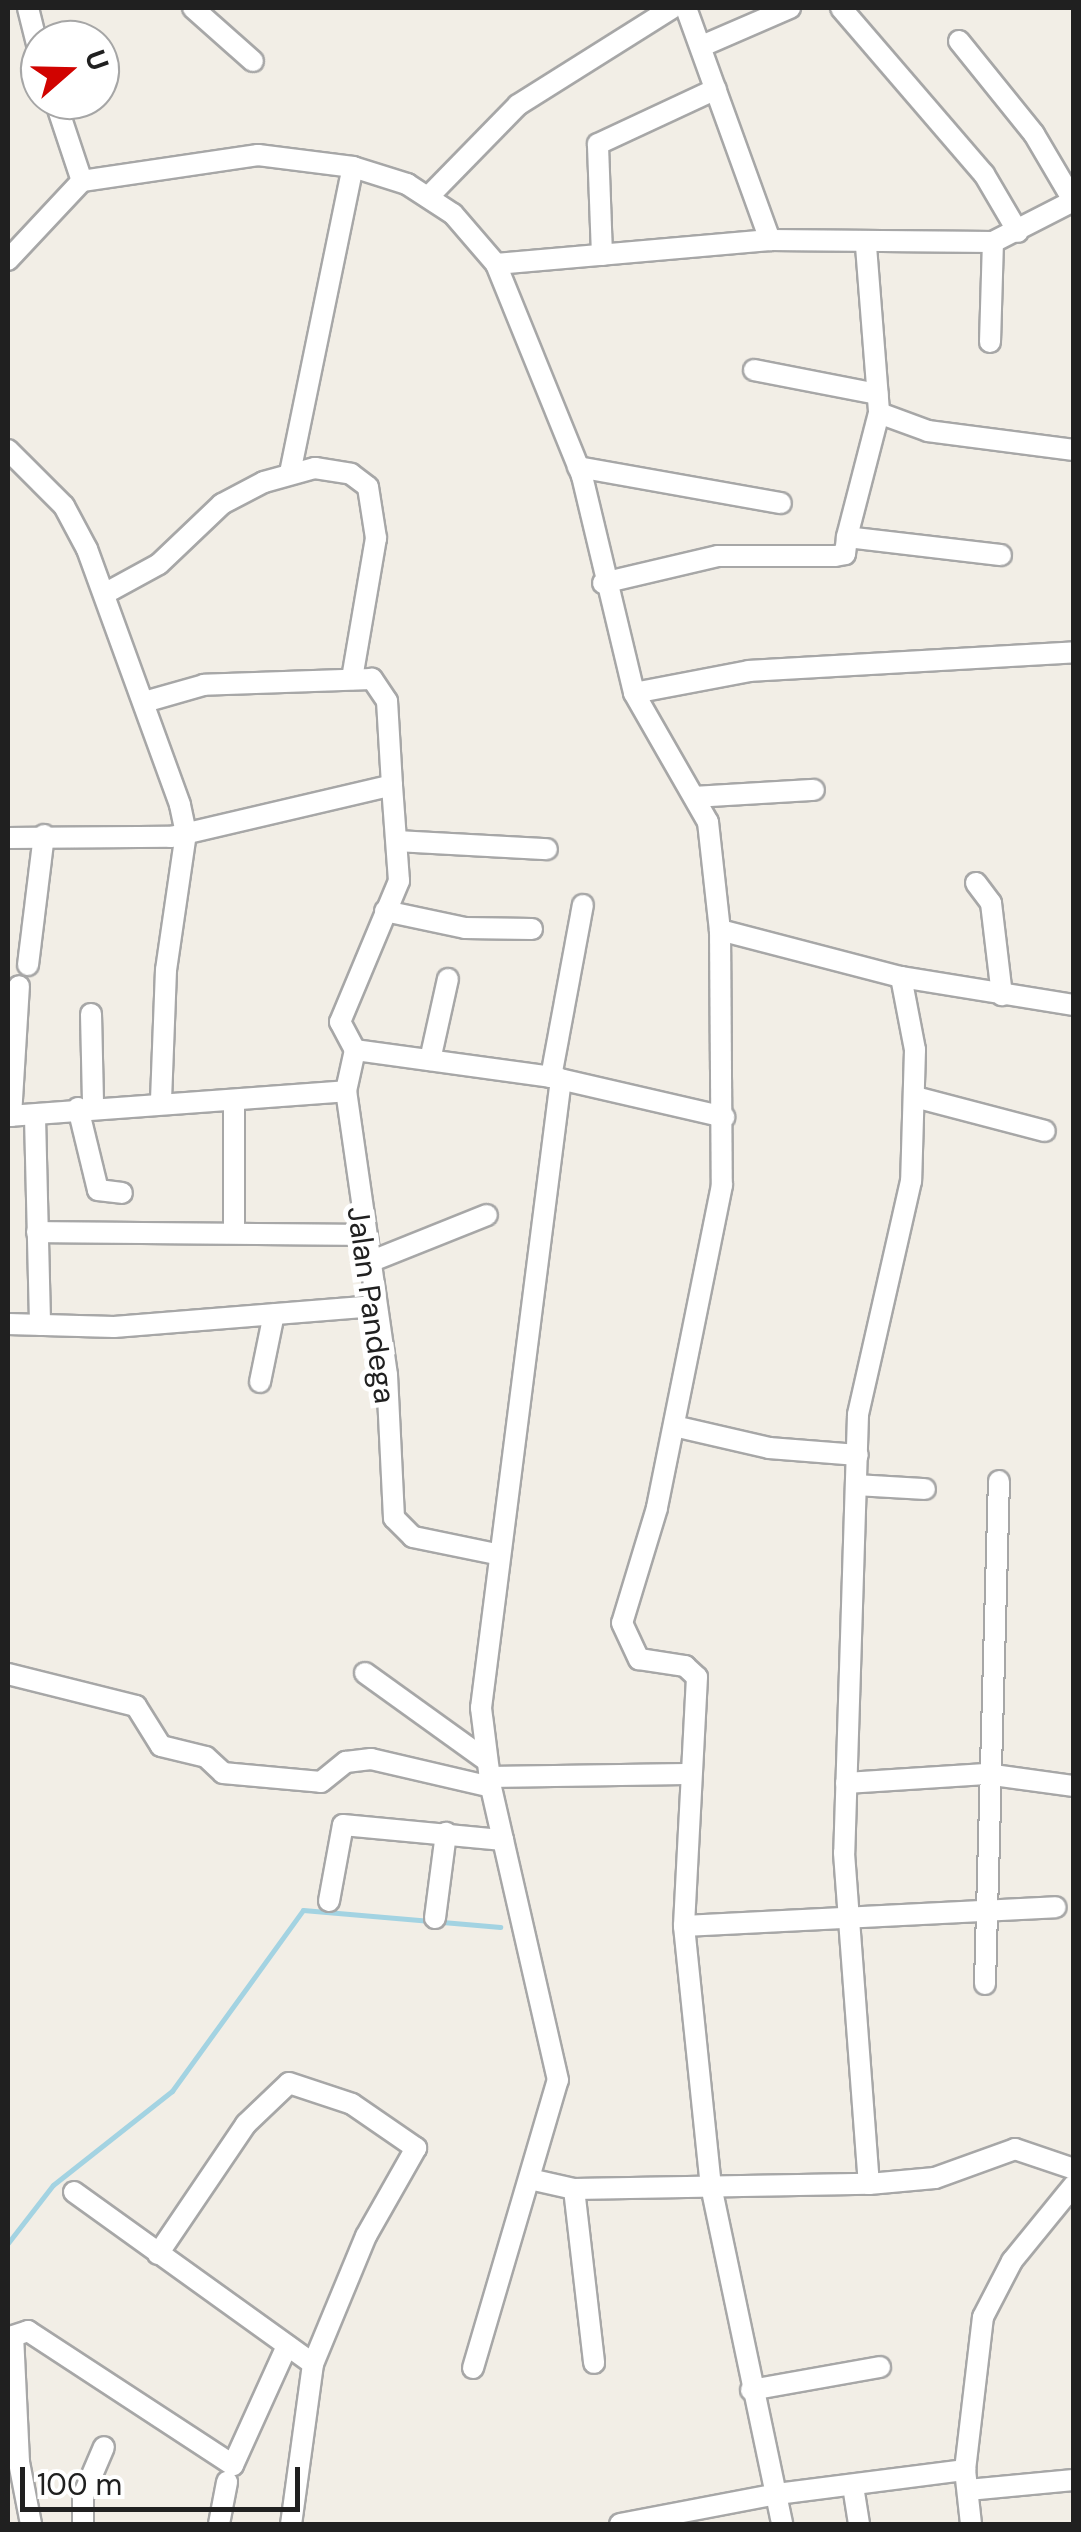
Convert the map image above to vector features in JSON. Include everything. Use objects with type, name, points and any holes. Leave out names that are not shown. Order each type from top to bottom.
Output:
[{"type":"street","points":[[193,8],[253,62]]},
{"type":"street","points":[[429,196],[518,105],[672,8]]},
{"type":"street","points":[[686,8],[770,240]]},
{"type":"street","points":[[702,46],[790,8]]},
{"type":"street","points":[[841,8],[984,174],[1018,232]]},
{"type":"street","points":[[8,33],[29,16]]},
{"type":"street","points":[[496,264],[770,240],[866,246],[993,242],[1018,232],[1073,202],[1034,134],[959,41]]},
{"type":"street","points":[[602,255],[598,144],[716,89]]},
{"type":"street","points":[[62,120],[82,181]]},
{"type":"street","points":[[8,260],[82,181],[258,155],[353,167],[429,196],[496,264],[578,467],[603,582],[634,693],[708,822],[720,930],[722,1184],[674,1426],[622,1623],[639,1659],[685,1666],[696,1677],[686,1774],[684,1926],[710,2186],[782,2524]]},
{"type":"street","points":[[290,473],[353,167]]},
{"type":"street","points":[[990,342],[993,242]]},
{"type":"street","points":[[603,582],[718,556],[846,554],[846,536],[878,404],[866,246]]},
{"type":"street","points":[[754,370],[878,404],[928,431],[1074,450]]},
{"type":"street","points":[[8,450],[64,506],[106,593],[148,701],[186,833],[166,970],[161,1099]]},
{"type":"street","points":[[578,467],[781,503]]},
{"type":"street","points":[[106,593],[158,564],[222,504],[290,473],[351,474],[374,504],[376,538],[352,679]]},
{"type":"street","points":[[846,536],[1000,555]]},
{"type":"street","points":[[634,693],[749,671],[1074,652]]},
{"type":"street","points":[[148,701],[204,684],[372,678],[383,690],[399,881],[340,1022],[355,1050],[556,1078],[724,1117]]},
{"type":"street","points":[[8,838],[186,833],[392,785]]},
{"type":"street","points":[[695,797],[814,790]]},
{"type":"street","points":[[28,965],[44,835]]},
{"type":"street","points":[[397,840],[546,849]]},
{"type":"street","points":[[976,883],[991,903],[1002,995]]},
{"type":"street","points":[[473,2368],[534,2180],[558,2080],[488,1774],[481,1708],[496,1554],[556,1078],[583,906]]},
{"type":"street","points":[[385,911],[465,928],[532,929]]},
{"type":"street","points":[[720,930],[902,977],[1074,1006]]},
{"type":"street","points":[[869,2184],[848,1921],[846,1783],[858,1414],[911,1181],[919,1098],[902,977]]},
{"type":"street","points":[[430,1060],[448,979]]},
{"type":"street","points":[[20,986],[9,1116],[35,1117],[161,1099],[234,1101],[346,1091]]},
{"type":"street","points":[[92,1014],[85,1107],[98,1190],[122,1193]]},
{"type":"street","name":"Jalan Pandega","points":[[355,1050],[346,1091],[362,1234],[375,1306],[394,1518],[413,1537],[496,1554]]},
{"type":"street","points":[[919,1098],[1045,1130]]},
{"type":"street","points":[[234,1101],[234,1228]]},
{"type":"street","points":[[35,1117],[40,1325]]},
{"type":"street","points":[[368,1263],[487,1214]]},
{"type":"street","points":[[38,1232],[234,1228],[362,1234]]},
{"type":"street","points":[[8,1324],[274,1314],[375,1306]]},
{"type":"street","points":[[260,1382],[274,1314]]},
{"type":"street","points":[[674,1426],[770,1448],[858,1454]]},
{"type":"street","points":[[985,1984],[986,1774],[999,1481]]},
{"type":"street","points":[[857,1484],[924,1489]]},
{"type":"street","points":[[364,1672],[488,1774]]},
{"type":"street","points":[[8,1674],[136,1706],[161,1746],[206,1757],[222,1773],[322,1782],[346,1762],[370,1759],[488,1774],[686,1774]]},
{"type":"street","points":[[846,1783],[986,1774],[1074,1786]]},
{"type":"street","points":[[329,1900],[343,1825],[504,1840]]},
{"type":"street","points":[[435,1918],[446,1833]]},
{"type":"street","points":[[684,1926],[848,1921],[983,1908],[1056,1907]]},
{"type":"street","points":[[158,2254],[246,2124],[288,2083],[352,2104],[416,2148],[366,2236],[313,2364],[291,2524]]},
{"type":"street","points":[[534,2180],[574,2189],[869,2184],[935,2178],[1016,2148],[1074,2169]]},
{"type":"street","points":[[972,2524],[966,2480],[983,2317],[1012,2261],[1074,2185]]},
{"type":"street","points":[[574,2189],[594,2363]]},
{"type":"street","points":[[74,2192],[313,2364]]},
{"type":"street","points":[[31,2524],[19,2462],[13,2336],[28,2331],[233,2465],[287,2346]]},
{"type":"street","points":[[751,2390],[880,2367]]},
{"type":"street","points":[[82,2524],[84,2496],[104,2447]]},
{"type":"street","points":[[620,2524],[777,2494],[853,2486],[1074,2480]]},
{"type":"street","points":[[219,2524],[226,2482]]},
{"type":"street","points":[[853,2486],[859,2524]]},
{"type":"waterway","points":[[8,2243],[53,2185],[172,2091],[303,1910],[500,1927]]}]
